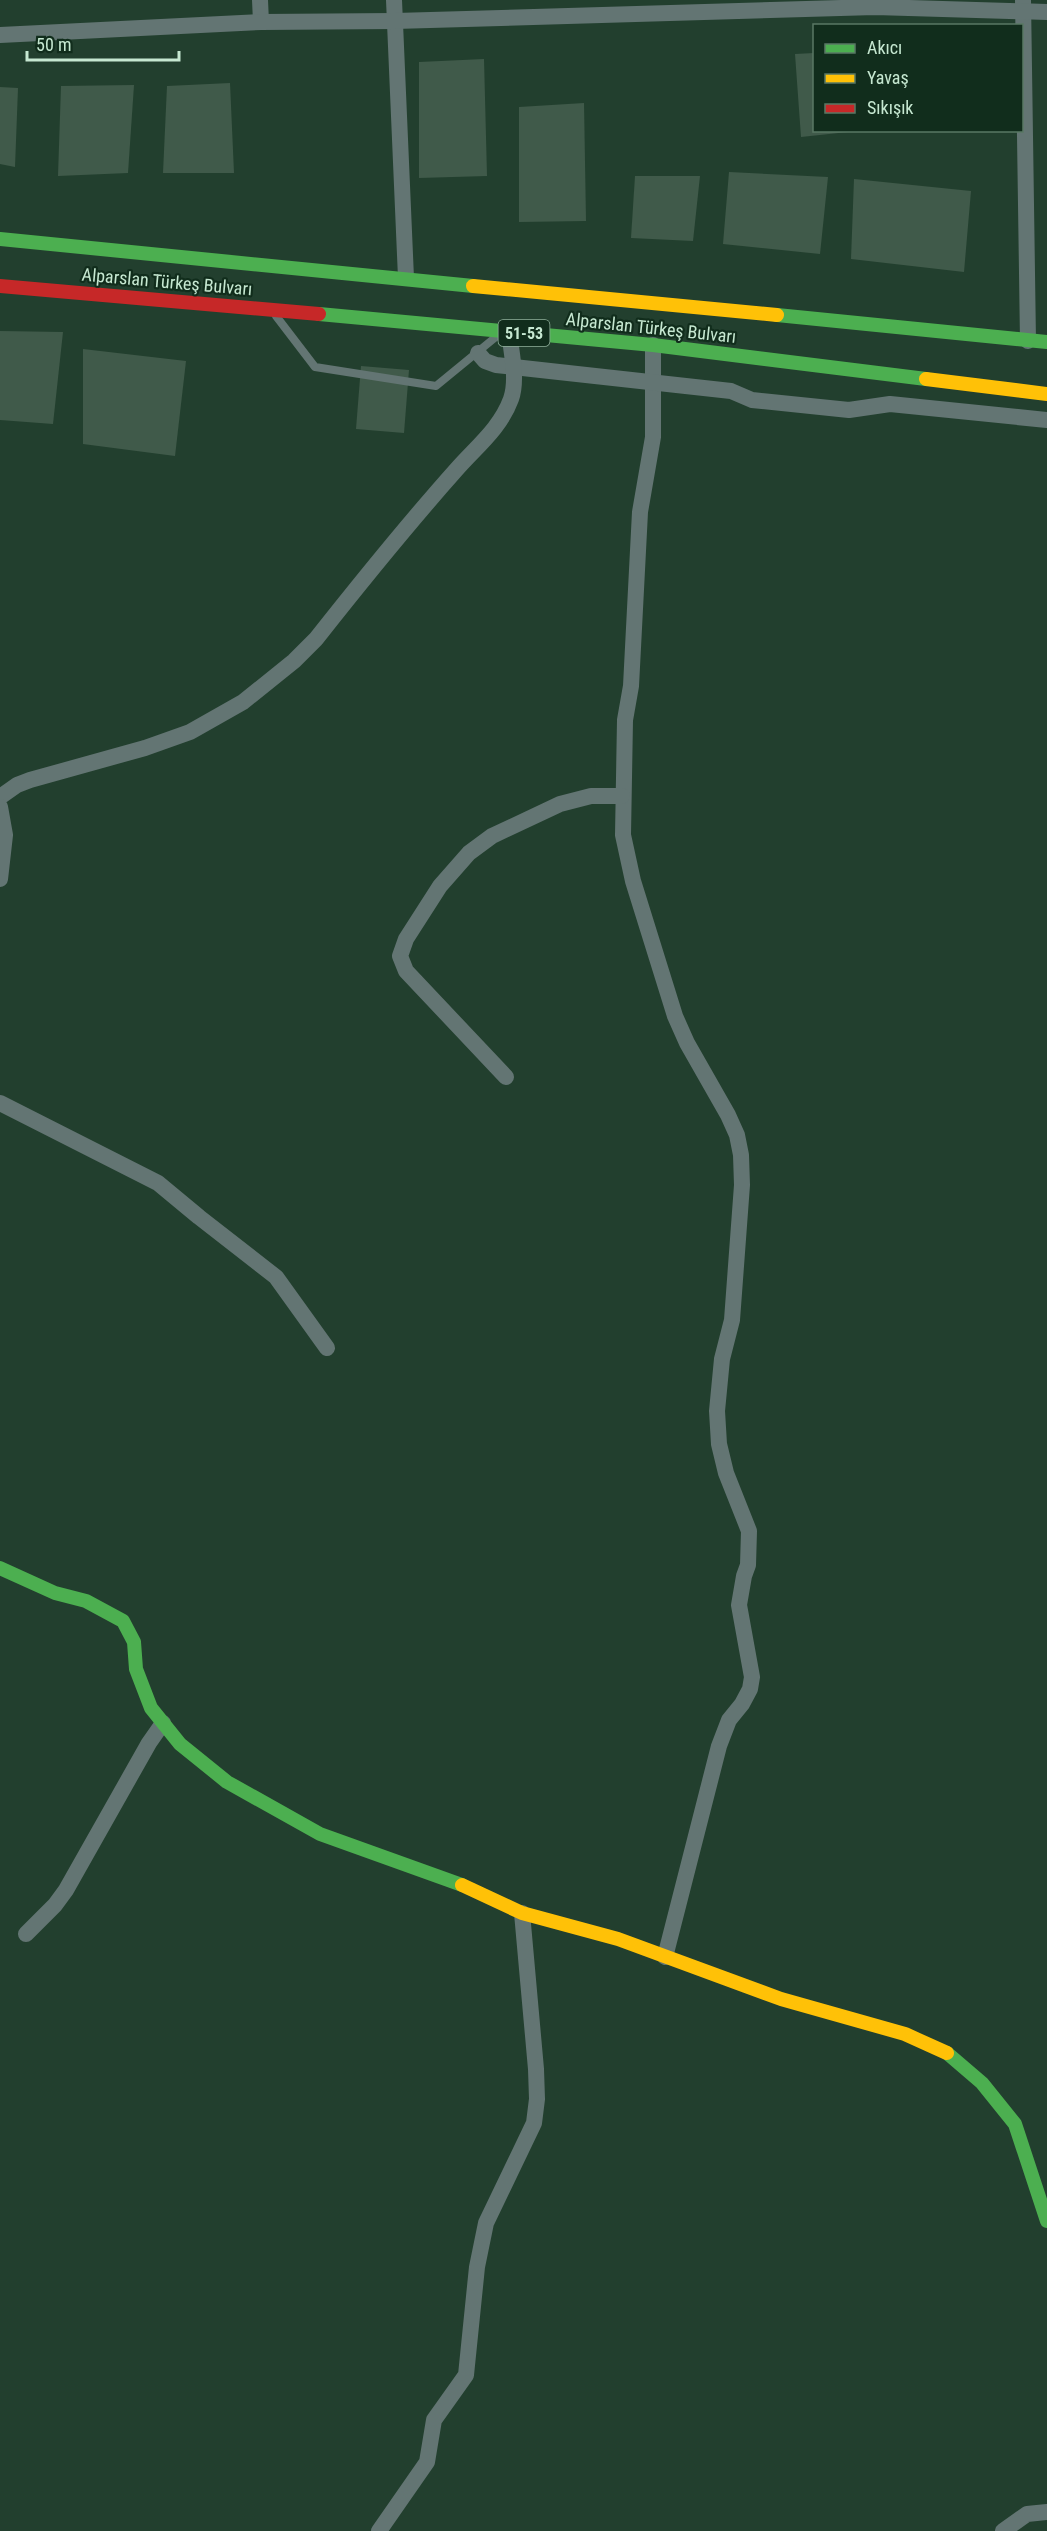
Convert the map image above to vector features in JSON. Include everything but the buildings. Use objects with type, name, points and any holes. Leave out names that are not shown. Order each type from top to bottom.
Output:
[{"type":"main road","name":"Alparslan Türkeş Bulvarı","points":[[0,239],[1047,342]]},
{"type":"main road","name":"Alparslan Türkeş Bulvarı","points":[[0,286],[653,345],[1047,394]]},
{"type":"main road","points":[[0,1568],[55,1593],[86,1602],[123,1621],[134,1642],[136,1669],[151,1708],[180,1744],[227,1782],[320,1834],[469,1888],[522,1913],[618,1939],[781,1999],[906,2034],[951,2055],[982,2083],[1015,2124],[1047,2221]]},
{"type":"street","points":[[260,0],[261,22]]},
{"type":"street","points":[[394,0],[406,278]]},
{"type":"street","points":[[0,34],[261,22],[395,21],[561,8],[875,4],[1023,5],[1047,12]]},
{"type":"street","points":[[1023,5],[1028,341]]},
{"type":"street","points":[[0,798],[17,785],[30,780],[145,748],[190,732],[243,702],[294,661],[316,639],[457,469],[491,434],[505,414],[512,396],[514,382],[506,331]]},
{"type":"street","points":[[653,345],[653,437],[640,512],[631,686],[625,720],[623,835],[626,855],[675,1016],[687,1043],[728,1115],[737,1135],[741,1155],[741,1197],[732,1320],[722,1359],[717,1411],[718,1444],[726,1473],[748,1531],[748,1565],[739,1605],[748,1643],[752,1677],[750,1689],[729,1720],[719,1746],[665,1957]]},
{"type":"street","points":[[478,353],[485,361],[512,367],[731,391],[752,400],[849,410],[890,404],[1047,420]]},
{"type":"street","points":[[506,1077],[406,971],[400,956],[406,939],[440,886],[469,853],[492,836],[560,804],[591,796],[622,796]]},
{"type":"street","points":[[0,807],[4,835],[0,879]]},
{"type":"street","points":[[0,1103],[158,1183],[276,1277],[327,1348]]},
{"type":"street","points":[[26,1934],[56,1905],[66,1890],[149,1743],[163,1723]]},
{"type":"street","points":[[379,2531],[427,2462],[434,2420],[466,2374],[477,2267],[486,2223],[534,2123],[537,2099],[536,2069],[522,1913]]},
{"type":"street","points":[[1003,2531],[1027,2514],[1047,2512]]},
{"type":"lane","points":[[270,309],[315,367],[436,386],[506,331]]},
{"type":"traffic: fast","points":[[0,239],[473,286]]},
{"type":"traffic: fast","points":[[319,314],[653,345],[926,379]]},
{"type":"traffic: fast","points":[[777,315],[1047,342]]},
{"type":"traffic: fast","points":[[0,1568],[55,1593],[86,1601],[123,1621],[134,1642],[136,1669],[151,1708],[180,1744],[227,1782],[320,1834],[462,1885]]},
{"type":"traffic: fast","points":[[947,2053],[982,2083],[1015,2124],[1047,2221]]},
{"type":"traffic: slow","points":[[473,286],[777,315]]},
{"type":"traffic: slow","points":[[926,379],[1047,394]]},
{"type":"traffic: slow","points":[[462,1885],[522,1913],[618,1939],[781,1999],[905,2034],[947,2053]]},
{"type":"traffic: jam","points":[[0,286],[319,314]]}]
